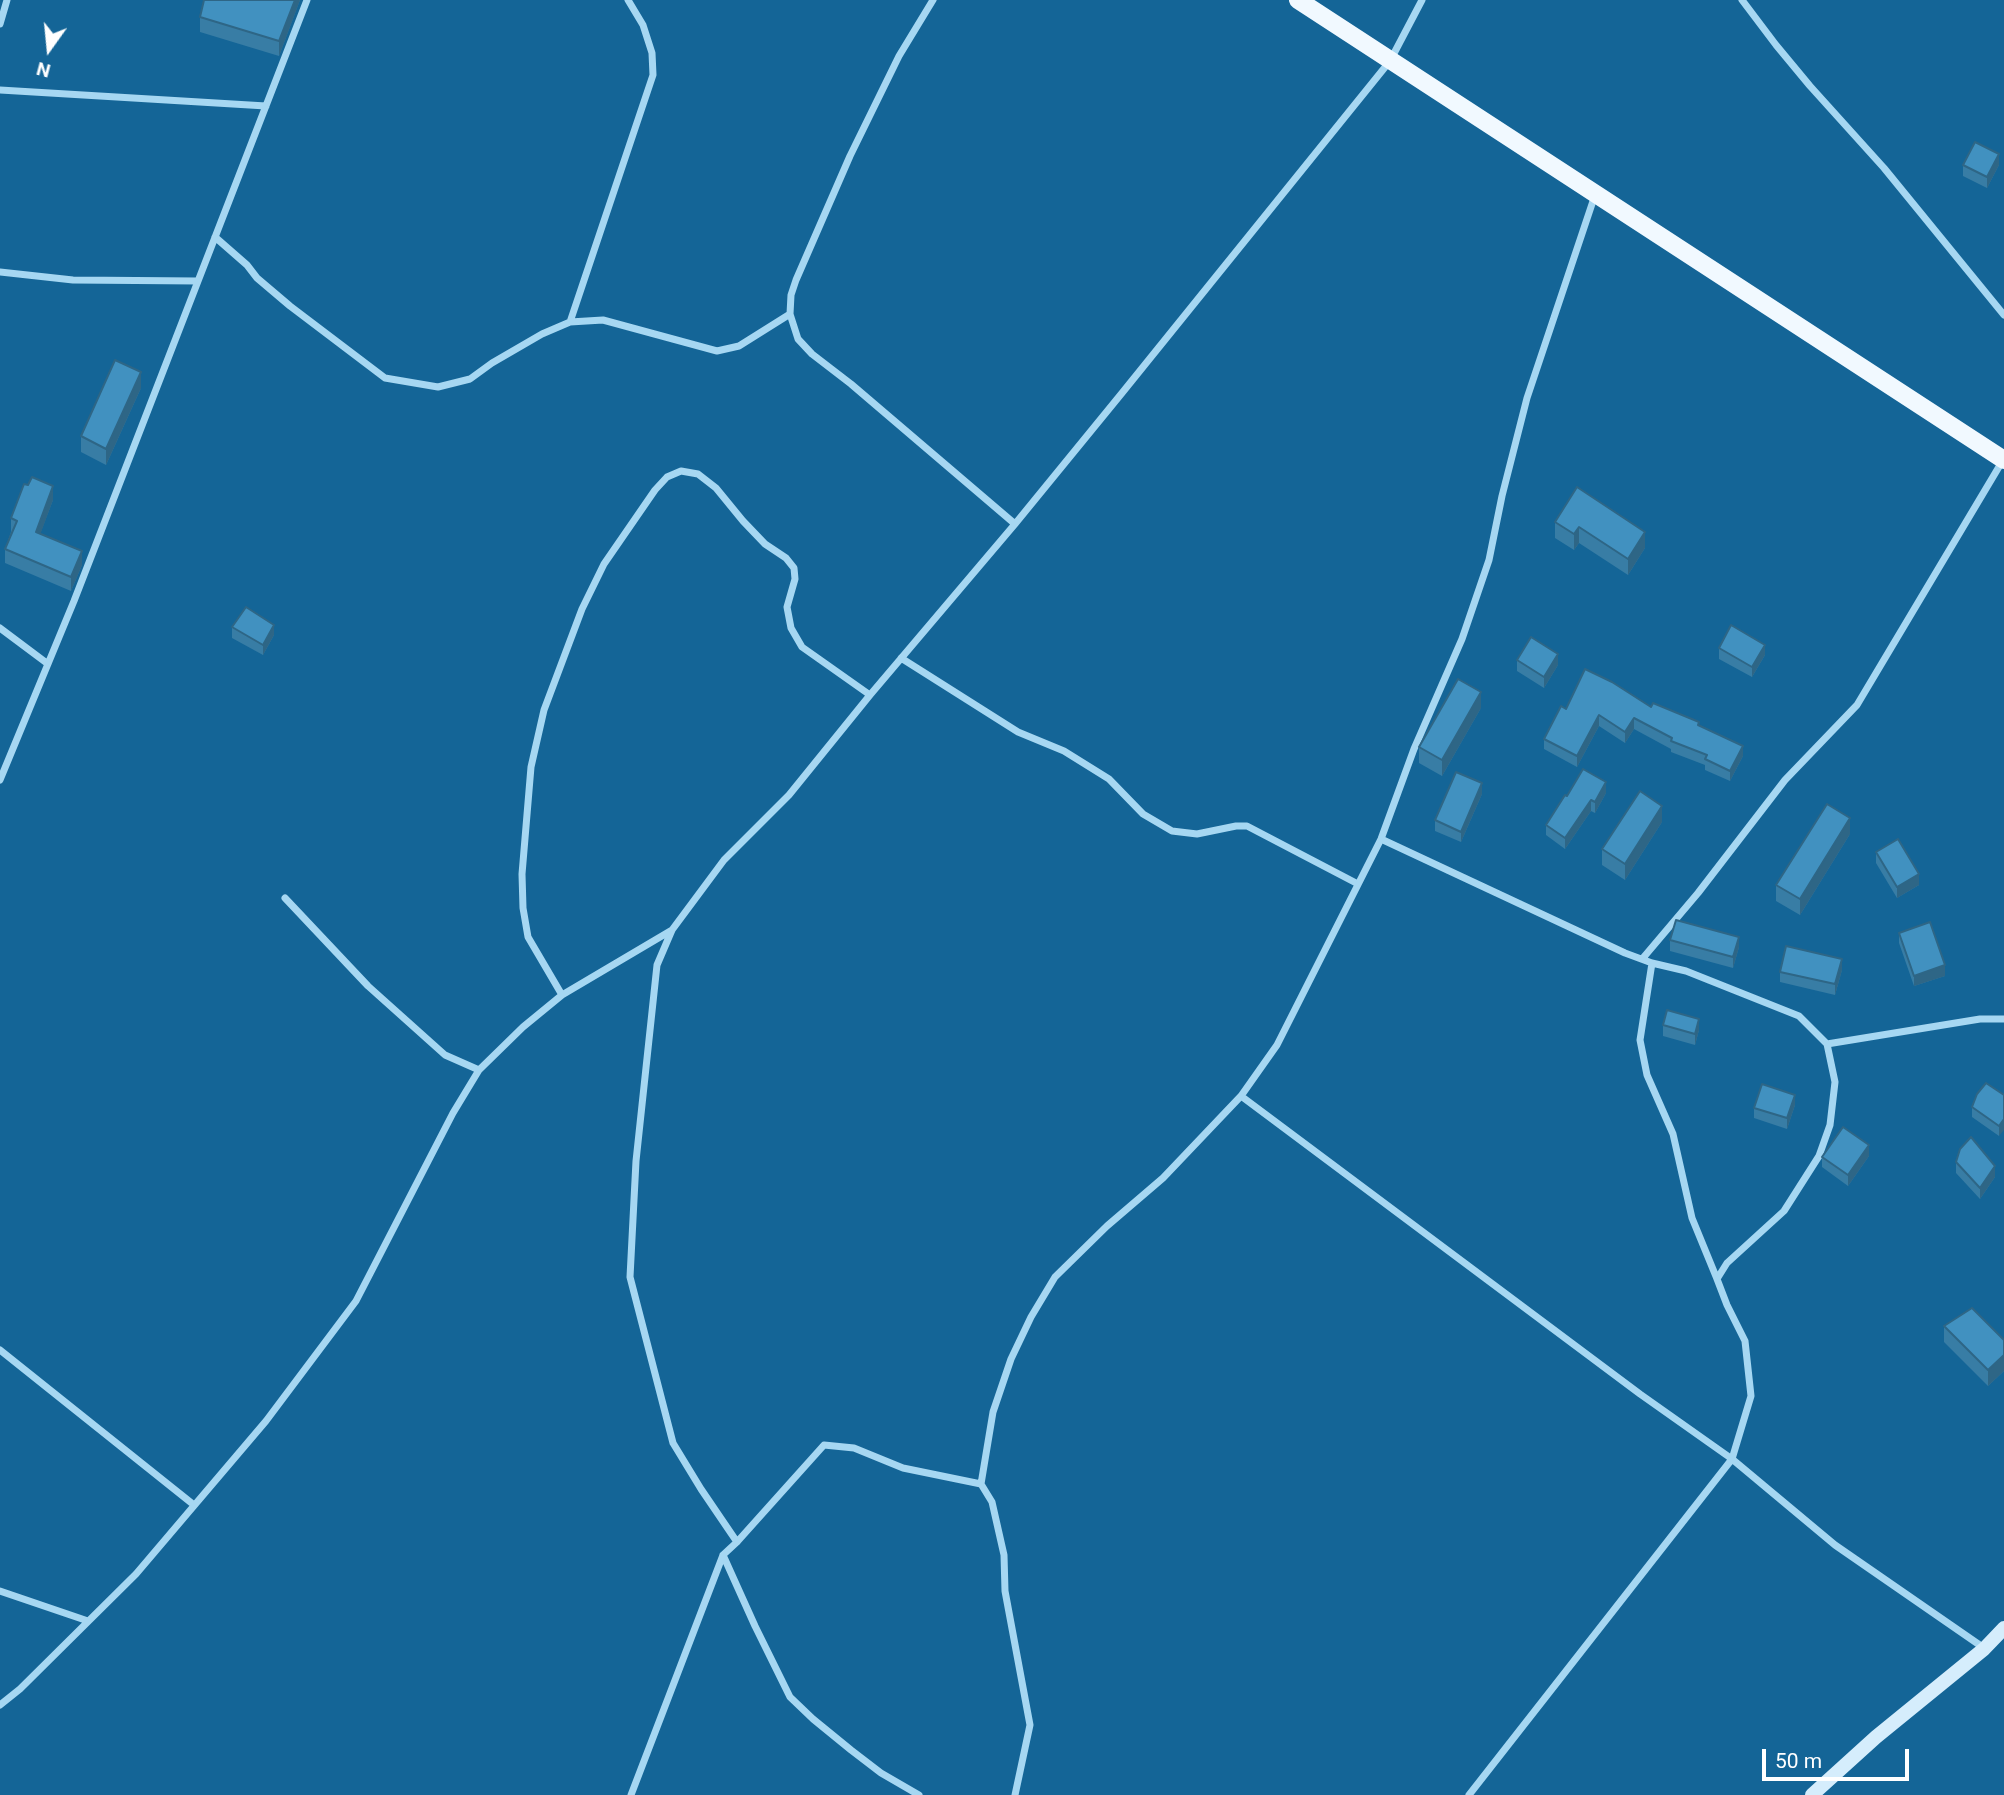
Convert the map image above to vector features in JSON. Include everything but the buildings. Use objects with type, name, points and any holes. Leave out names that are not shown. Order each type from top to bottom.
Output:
[{"type":"main road","points":[[1298,0],[2003,459]]},
{"type":"main road","points":[[1812,1795],[1877,1737],[1984,1649],[2004,1628]]},
{"type":"street","points":[[0,24],[7,0]]},
{"type":"street","points":[[0,780],[48,664],[307,0]]},
{"type":"street","points":[[570,322],[653,75],[652,53],[643,25],[628,0]]},
{"type":"street","points":[[933,0],[899,56],[850,156],[796,280],[791,295],[790,314],[798,339],[812,354],[1015,524]]},
{"type":"street","points":[[737,1542],[673,1443],[630,1278],[636,1161],[657,965],[672,930],[724,860],[789,795],[1015,524],[1390,61],[1422,0]]},
{"type":"street","points":[[1742,0],[1784,55],[1884,167],[2004,315]]},
{"type":"street","points":[[0,90],[266,106]]},
{"type":"street","points":[[1015,1795],[1030,1725],[1005,1591],[1004,1555],[992,1502],[981,1483],[993,1412],[1007,1370],[1031,1317],[1055,1277],[1107,1226],[1163,1178],[1241,1096],[1277,1045],[1381,839],[1414,749],[1462,639],[1489,559],[1527,398],[1596,192]]},
{"type":"street","points":[[215,237],[290,306],[385,378],[438,387],[470,379],[542,334],[570,322],[603,320],[717,351],[739,346],[790,314]]},
{"type":"street","points":[[0,272],[73,280],[198,281]]},
{"type":"street","points":[[1643,958],[1785,780],[1857,705],[2003,459]]},
{"type":"street","points":[[562,995],[528,937],[523,908],[522,874],[531,767],[544,710],[582,609],[604,564],[667,477],[681,471],[698,474],[716,488],[765,544],[786,558],[794,568],[795,579],[787,607],[791,628],[802,647],[870,695]]},
{"type":"street","points":[[0,628],[48,664]]},
{"type":"street","points":[[901,658],[1018,732],[1064,751],[1109,779],[1143,814],[1172,831],[1196,834],[1247,826],[1358,884]]},
{"type":"street","points":[[1381,839],[1625,953],[1686,971],[1799,1016],[1827,1044],[1835,1082],[1829,1125],[1819,1156],[1784,1211],[1727,1263],[1717,1279]]},
{"type":"street","points":[[285,898],[368,986],[445,1055],[479,1070]]},
{"type":"street","points":[[0,1705],[20,1689],[136,1573],[266,1421],[356,1301],[453,1113],[479,1070],[523,1027],[562,995],[672,930]]},
{"type":"street","points":[[1469,1795],[1732,1459],[1751,1396],[1745,1341],[1727,1305],[1692,1218],[1673,1134],[1647,1075],[1640,1040],[1652,963]]},
{"type":"street","points":[[1827,1044],[1980,1019],[2004,1019]]},
{"type":"street","points":[[1241,1096],[1640,1394],[1732,1459],[1835,1545],[1984,1649]]},
{"type":"street","points":[[0,1350],[194,1505]]},
{"type":"street","points":[[631,1795],[723,1555],[824,1446],[854,1448],[903,1468],[981,1483]]},
{"type":"street","points":[[723,1555],[790,1697],[813,1719],[881,1773],[919,1795]]},
{"type":"street","points":[[0,1591],[88,1622]]}]
